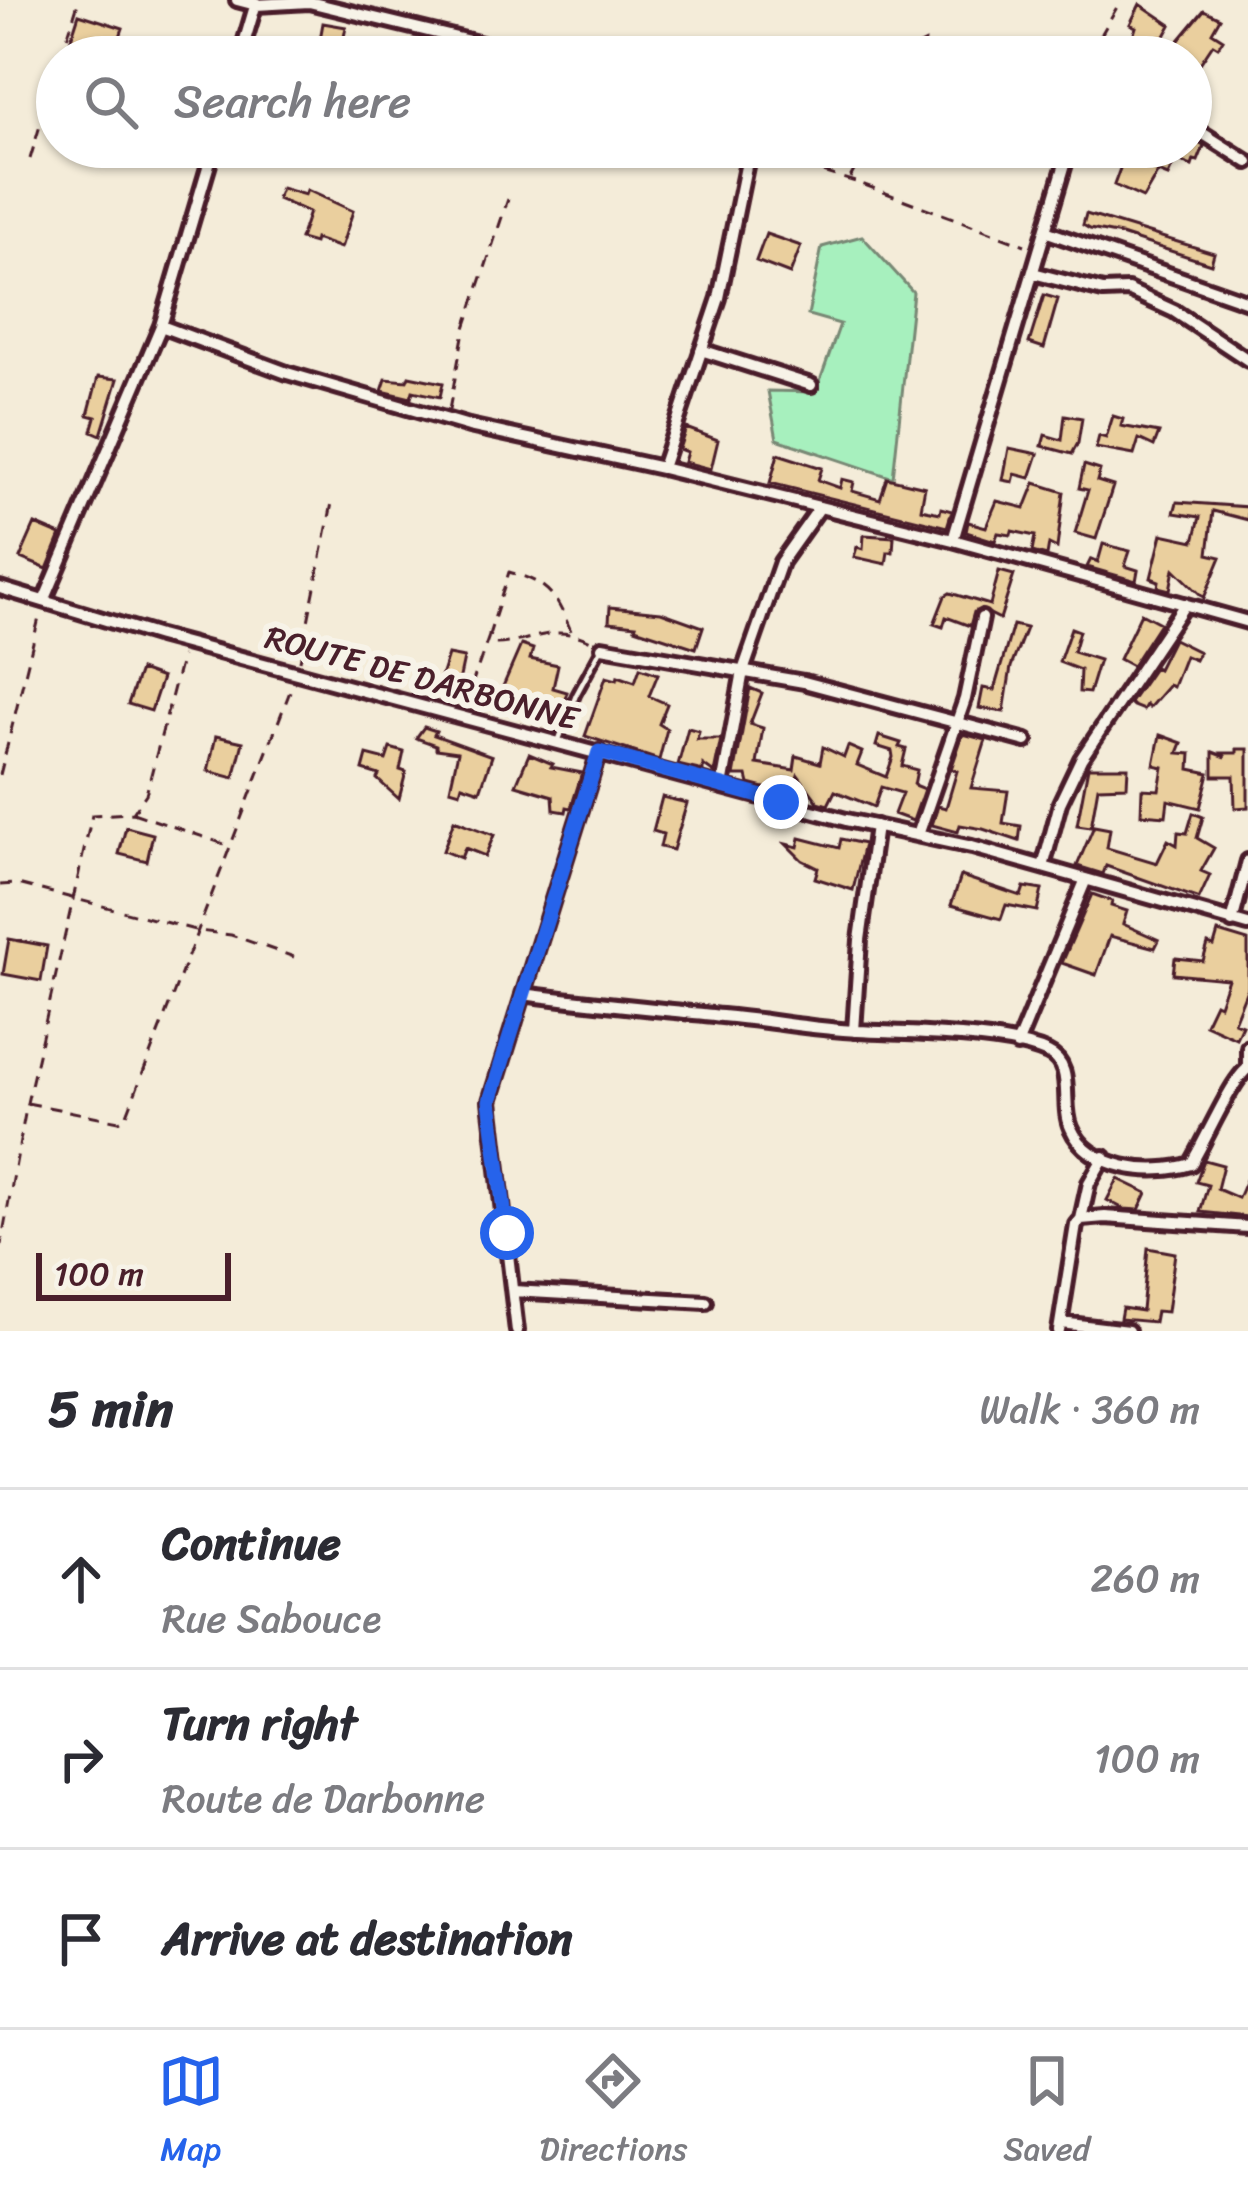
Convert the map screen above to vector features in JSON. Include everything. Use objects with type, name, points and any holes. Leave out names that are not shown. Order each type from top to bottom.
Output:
[{"type":"street","points":[[237,0],[309,2],[449,36]]},
{"type":"street","points":[[246,36],[256,2]]},
{"type":"street","points":[[1212,139],[1248,162]]},
{"type":"street","points":[[44,601],[161,326],[208,168]]},
{"type":"street","points":[[662,468],[718,298],[746,168]]},
{"type":"street","points":[[953,540],[1064,168]]},
{"type":"street","points":[[1045,231],[1248,302]]},
{"type":"street","points":[[1033,273],[1103,291],[1128,290],[1174,311],[1248,360]]},
{"type":"street","points":[[161,326],[287,373],[448,420],[953,540],[1248,622]]},
{"type":"street","points":[[701,350],[812,385]]},
{"type":"street","points":[[722,786],[743,670],[781,562],[820,507]]},
{"type":"street","name":"ROUTE DE DARBONNE","points":[[0,588],[186,643],[1043,867],[1248,926]]},
{"type":"street","points":[[1043,867],[1060,803],[1081,759],[1185,604]]},
{"type":"street","points":[[918,835],[957,722],[982,618]]},
{"type":"street","points":[[602,647],[804,682],[1026,741]]},
{"type":"street","points":[[517,1331],[490,1101],[599,752]]},
{"type":"street","points":[[854,1031],[860,940],[876,826]]},
{"type":"street","points":[[1232,922],[1248,861]]},
{"type":"street","points":[[1017,1045],[1086,880]]},
{"type":"street","points":[[523,994],[854,1031],[932,1034],[1054,1055],[1063,1068],[1071,1129],[1082,1144],[1131,1168],[1156,1172],[1191,1164],[1236,1077],[1248,1069],[1248,1047]]},
{"type":"street","points":[[1103,1157],[1076,1225],[1060,1327],[1128,1331]]},
{"type":"street","points":[[1081,1219],[1248,1227]]},
{"type":"street","points":[[513,1291],[706,1302]]},
{"type":"lane","points":[[558,742],[576,694],[602,647]]},
{"type":"path","points":[[68,36],[79,0]]},
{"type":"path","points":[[1101,36],[1121,0]]},
{"type":"path","points":[[30,159],[36,139]]},
{"type":"path","points":[[811,168],[1039,250]]},
{"type":"path","points":[[848,180],[855,168]]},
{"type":"path","points":[[448,420],[464,331],[508,199]]},
{"type":"path","points":[[27,1103],[119,1121],[126,1117],[297,672],[332,503]]},
{"type":"path","points":[[461,716],[509,572],[542,583],[559,602],[571,632]]},
{"type":"path","points":[[0,775],[44,601]]},
{"type":"path","points":[[490,635],[495,644],[508,644],[543,632],[571,632],[602,647]]},
{"type":"path","points":[[133,813],[146,794],[186,643]]},
{"type":"path","points":[[0,1250],[27,1103],[92,815],[133,813],[232,846]]},
{"type":"path","points":[[0,885],[18,884],[231,935],[294,957]]},
{"type":"green space","points":[[862,236],[913,292],[893,478],[777,439],[768,391],[816,392],[840,324],[808,315],[822,247]]},
{"type":"building","points":[[1140,4],[1171,25],[1165,36],[1133,36],[1136,27],[1130,24]]},
{"type":"building","points":[[1204,10],[1220,18],[1212,32],[1223,39],[1218,47],[1212,46],[1212,36],[1182,36]]},
{"type":"building","points":[[79,14],[123,28],[120,36],[72,36]]},
{"type":"building","points":[[323,23],[346,27],[344,36],[321,36]]},
{"type":"building","points":[[1120,168],[1172,168],[1168,176],[1158,172],[1143,198],[1114,185]]},
{"type":"building","points":[[281,188],[305,195],[307,190],[353,211],[341,248],[300,239],[309,212],[277,199]]},
{"type":"building","points":[[1086,214],[1214,253],[1211,264],[1090,229],[1083,225]]},
{"type":"building","points":[[766,234],[801,246],[790,274],[756,261]]},
{"type":"building","points":[[1044,295],[1058,299],[1044,348],[1029,343]]},
{"type":"building","points":[[409,376],[443,383],[440,397],[413,391],[411,398],[382,391],[386,379],[407,381]]},
{"type":"building","points":[[98,377],[118,379],[101,435],[92,431],[96,417],[88,415]]},
{"type":"building","points":[[1065,415],[1082,418],[1072,454],[1042,446],[1045,435],[1062,440]]},
{"type":"building","points":[[1113,416],[1123,419],[1121,426],[1159,433],[1154,446],[1139,439],[1134,455],[1096,448],[1099,436],[1106,438]]},
{"type":"building","points":[[686,428],[718,440],[711,469],[684,462],[687,452],[679,449]]},
{"type":"building","points":[[1009,448],[1038,454],[1030,478],[1015,474],[1013,482],[1003,480]]},
{"type":"building","points":[[778,454],[822,468],[818,480],[840,488],[842,479],[854,482],[852,491],[880,499],[887,478],[925,487],[921,509],[952,511],[947,527],[770,483]]},
{"type":"building","points":[[1084,465],[1100,470],[1097,481],[1113,486],[1096,539],[1075,533],[1088,490],[1079,488]]},
{"type":"building","points":[[1035,483],[1064,492],[1057,548],[1049,544],[1047,556],[1032,552],[1035,536],[1012,531],[1011,535],[998,533],[995,541],[966,532],[968,522],[986,527],[997,501],[1025,508]]},
{"type":"building","points":[[1177,502],[1248,507],[1248,520],[1213,511],[1208,554],[1221,557],[1204,598],[1174,569],[1170,590],[1158,587],[1159,581],[1151,578],[1162,534],[1194,541],[1200,517],[1174,513]]},
{"type":"building","points":[[35,524],[61,535],[47,569],[20,558]]},
{"type":"building","points":[[864,535],[894,537],[886,564],[854,557],[857,547],[863,549]]},
{"type":"building","points":[[1103,544],[1130,551],[1125,566],[1138,570],[1136,581],[1087,567],[1091,559],[1098,562]]},
{"type":"building","points":[[999,571],[1014,575],[1000,619],[980,609],[974,612],[970,626],[946,617],[943,627],[934,624],[950,593],[990,605]]},
{"type":"building","points":[[610,607],[661,612],[703,627],[696,648],[636,625],[609,622]]},
{"type":"building","points":[[1141,613],[1160,623],[1132,666],[1119,659]]},
{"type":"building","points":[[1013,625],[1026,628],[1011,667],[1004,712],[979,708],[983,688],[994,690]]},
{"type":"building","points":[[1071,628],[1079,631],[1073,652],[1099,660],[1089,693],[1079,692],[1080,670],[1059,662]]},
{"type":"building","points":[[1173,639],[1199,652],[1195,660],[1185,656],[1173,687],[1169,685],[1149,708],[1133,706],[1130,703],[1158,669]]},
{"type":"building","points":[[521,645],[533,649],[530,659],[558,665],[553,688],[567,692],[558,724],[545,720],[547,713],[528,707],[531,700],[501,691]]},
{"type":"building","points":[[448,655],[464,658],[456,696],[436,692]]},
{"type":"building","points":[[640,668],[658,674],[649,696],[667,704],[659,724],[667,729],[659,760],[585,736],[606,677],[635,682]]},
{"type":"building","points":[[140,670],[162,678],[151,711],[128,704]]},
{"type":"building","points":[[750,688],[762,693],[750,724],[763,728],[757,764],[794,770],[796,756],[820,763],[823,747],[844,757],[848,746],[862,752],[857,765],[886,777],[892,751],[876,746],[879,736],[901,743],[899,747],[906,749],[902,766],[917,770],[914,785],[924,789],[913,821],[894,814],[902,793],[881,787],[874,807],[835,791],[828,805],[818,802],[798,775],[793,792],[784,793],[749,784],[747,776],[734,776]]},
{"type":"building","points":[[424,727],[492,756],[480,791],[462,785],[460,792],[450,789],[458,752],[436,749],[416,738]]},
{"type":"building","points":[[688,728],[699,731],[697,739],[721,739],[714,773],[703,765],[703,771],[678,765]]},
{"type":"building","points":[[963,734],[986,740],[971,788],[1008,791],[1003,823],[1021,826],[1019,841],[983,829],[960,825],[958,832],[932,825],[938,806],[946,808],[957,771],[951,769]]},
{"type":"building","points":[[1160,735],[1182,743],[1178,753],[1191,754],[1190,769],[1209,773],[1200,808],[1168,800],[1166,816],[1141,814],[1142,789],[1159,790],[1163,767],[1154,765]]},
{"type":"building","points":[[216,736],[243,742],[234,778],[208,771]]},
{"type":"building","points":[[390,748],[404,752],[400,770],[406,772],[399,799],[377,779],[379,775],[363,770],[367,755],[386,760]]},
{"type":"building","points":[[1237,749],[1248,749],[1248,807],[1235,808],[1234,776],[1213,776],[1213,752],[1226,757],[1222,753],[1237,753]]},
{"type":"building","points":[[529,754],[553,764],[551,767],[582,773],[566,812],[554,810],[553,796],[516,785]]},
{"type":"building","points":[[1088,767],[1128,767],[1127,786],[1098,787],[1091,827],[1077,825]]},
{"type":"building","points":[[662,797],[687,803],[673,850],[660,847],[663,834],[653,831]]},
{"type":"building","points":[[1193,813],[1203,817],[1197,838],[1214,848],[1201,871],[1210,875],[1199,899],[1106,866],[1103,874],[1077,866],[1094,826],[1110,829],[1107,848],[1157,863],[1168,840],[1177,845],[1178,832],[1187,833]]},
{"type":"building","points":[[454,820],[494,835],[485,856],[465,848],[461,858],[443,851]]},
{"type":"building","points":[[126,827],[153,834],[147,861],[119,854]]},
{"type":"building","points":[[800,838],[839,848],[841,839],[864,844],[853,890],[815,878],[818,868],[786,844],[798,847]]},
{"type":"building","points":[[961,876],[1021,896],[1024,887],[1042,890],[1037,911],[1006,905],[1001,919],[951,905]]},
{"type":"building","points":[[1092,894],[1127,911],[1123,924],[1159,940],[1155,948],[1110,936],[1096,975],[1062,963]]},
{"type":"building","points":[[1218,932],[1248,941],[1248,987],[1234,1022],[1242,1025],[1236,1038],[1205,1024],[1215,1003],[1219,1005],[1228,979],[1173,974],[1175,958],[1203,961]]},
{"type":"building","points":[[9,939],[47,946],[41,981],[3,974]]},
{"type":"building","points":[[1204,1160],[1223,1165],[1217,1189],[1238,1198],[1248,1175],[1248,1217],[1200,1212],[1208,1185],[1196,1182]]},
{"type":"building","points":[[1118,1179],[1147,1193],[1139,1210],[1107,1200]]},
{"type":"building","points":[[1148,1248],[1175,1253],[1167,1312],[1156,1311],[1154,1322],[1120,1319],[1122,1308],[1142,1311]]},
{"type":"route","points":[[507,1233],[490,1101],[599,752],[781,802]]}]
